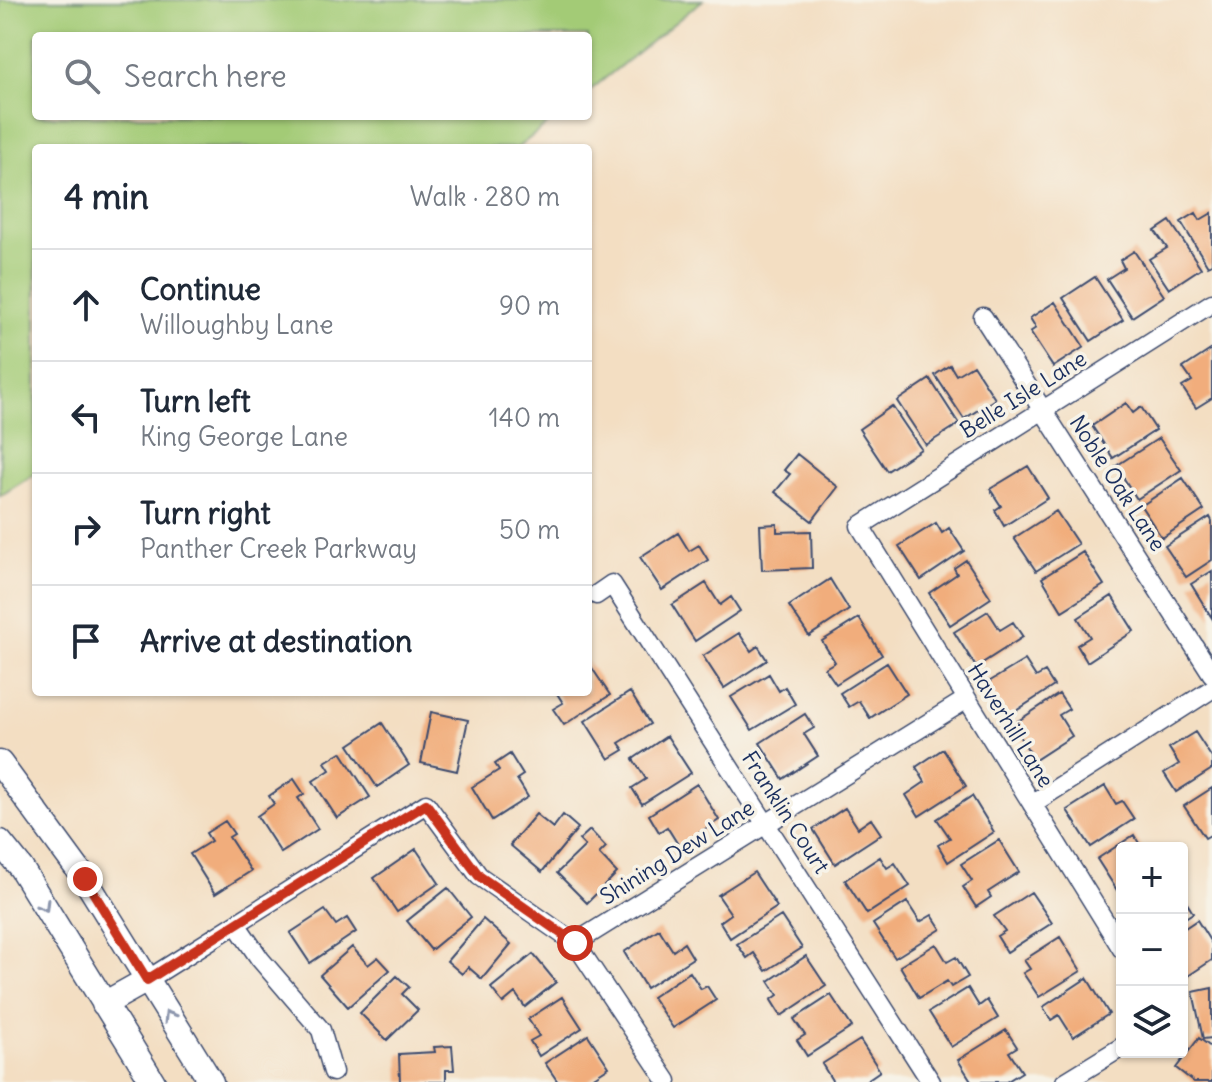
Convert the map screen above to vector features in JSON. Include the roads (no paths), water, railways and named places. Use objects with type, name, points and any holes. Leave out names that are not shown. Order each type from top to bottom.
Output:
[{"type":"main road","points":[[0,763],[85,879],[211,1082]]},
{"type":"main road","points":[[0,842],[21,868],[153,1082]]},
{"type":"main road","points":[[104,1004],[147,980]]},
{"type":"street","name":"Belle Isle Lane","points":[[860,526],[1212,303]]},
{"type":"street","name":"Noble Oak Lane","points":[[983,317],[1212,674]]},
{"type":"street","name":"Haverhill Lane","points":[[860,526],[1116,939]]},
{"type":"street","name":"Franklin Court","points":[[596,595],[612,584],[931,1082]]},
{"type":"street","points":[[1032,804],[1212,689]]},
{"type":"street","name":"Shining Dew Lane","points":[[575,943],[967,699]]},
{"type":"street","points":[[147,980],[426,804],[479,876],[575,943],[667,1081]]},
{"type":"street","points":[[236,924],[260,959],[321,1030],[333,1072]]},
{"type":"street","points":[[1065,1082],[1116,1051]]}]
